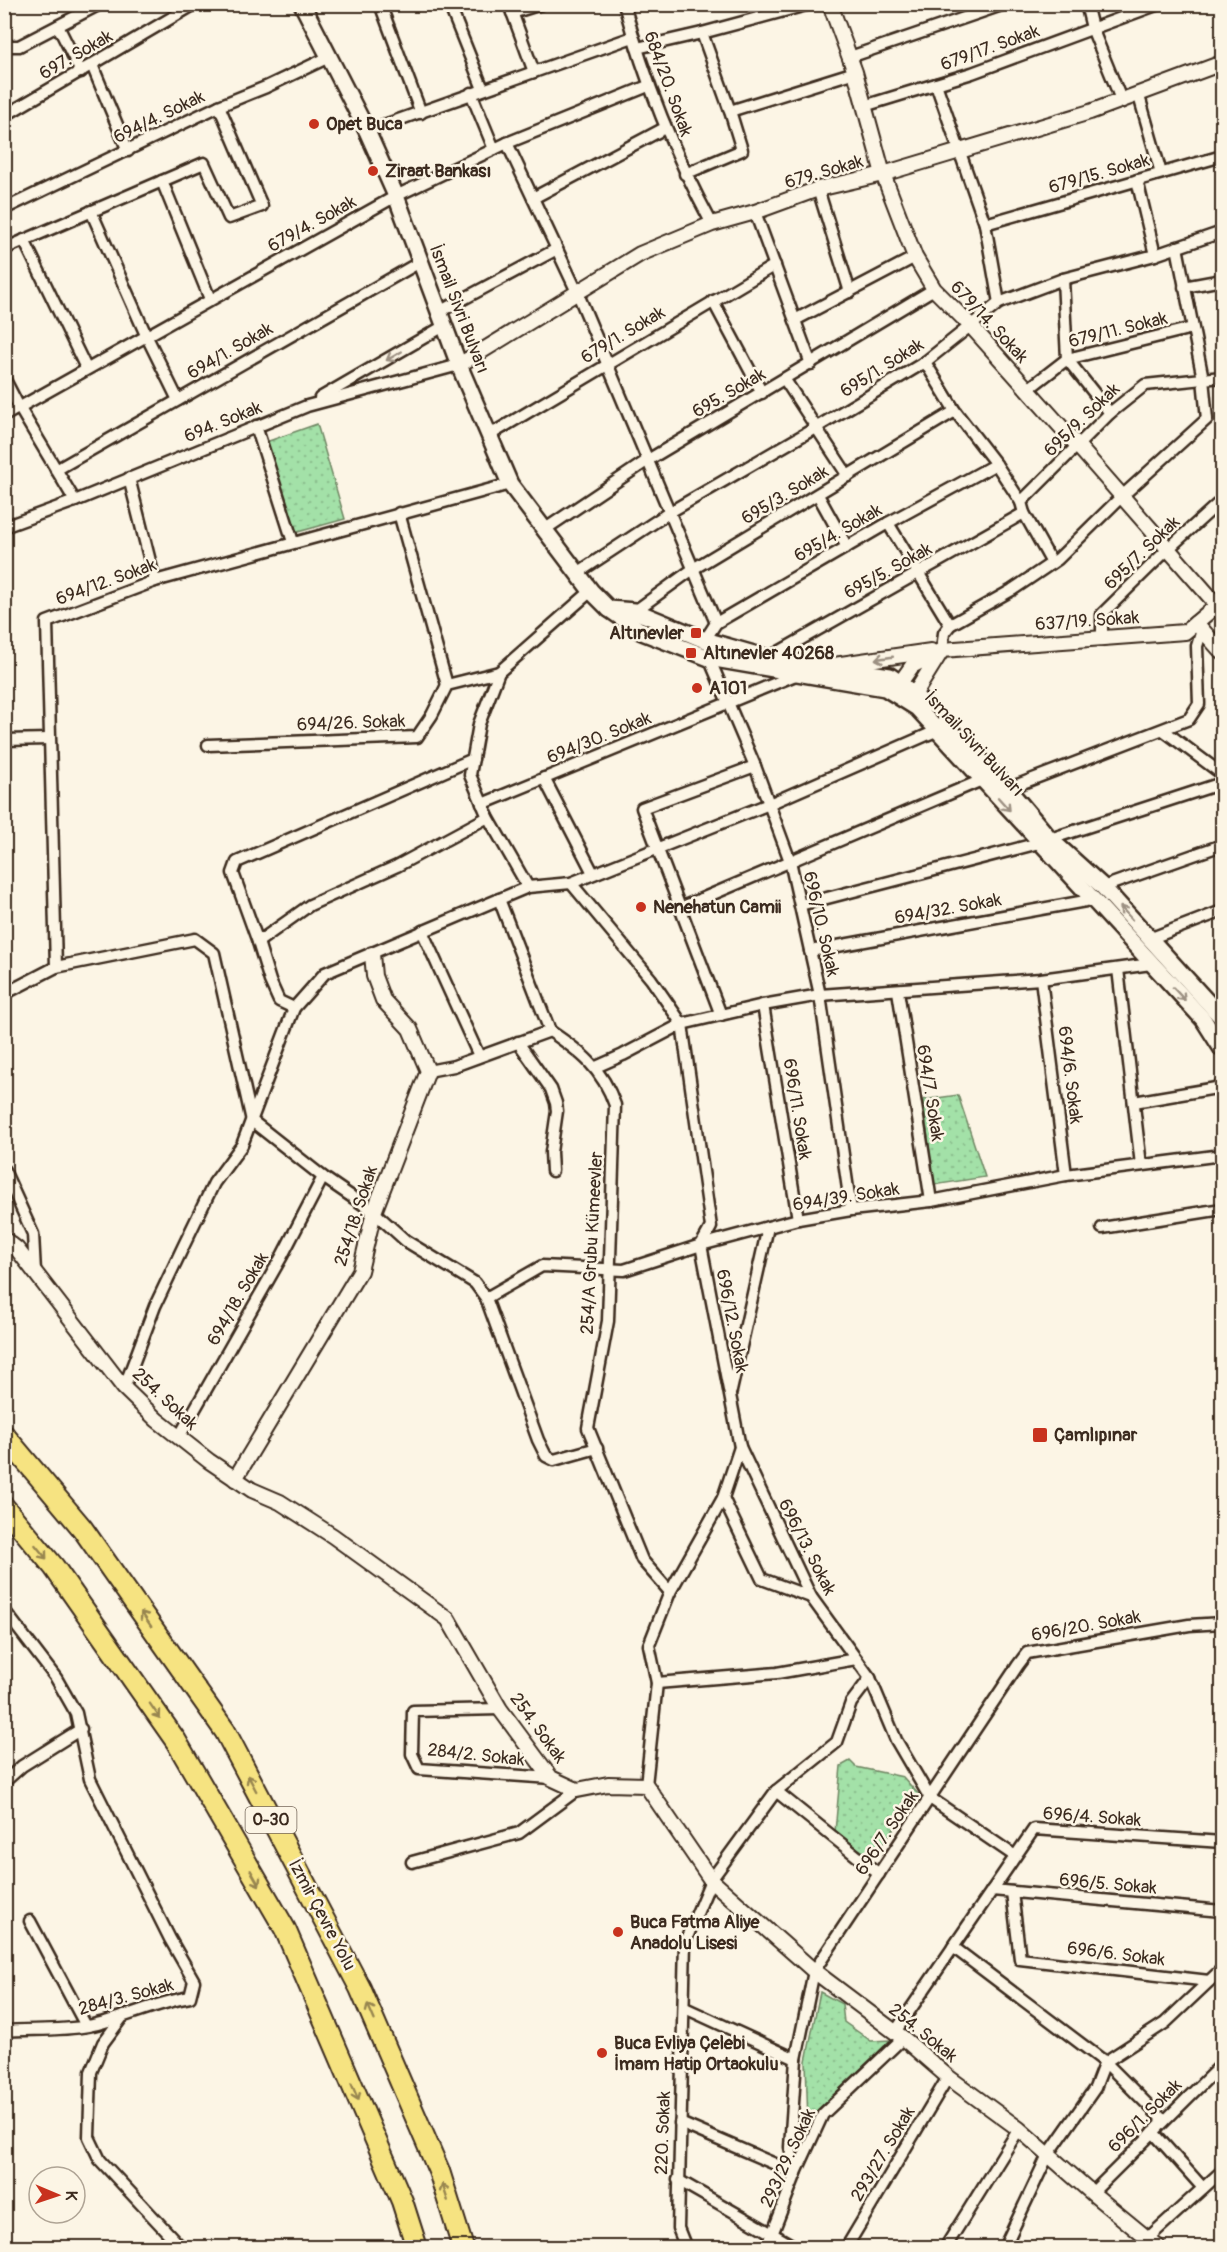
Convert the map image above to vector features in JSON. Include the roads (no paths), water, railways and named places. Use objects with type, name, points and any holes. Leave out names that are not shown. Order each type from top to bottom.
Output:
[{"type":"highway","name":"İzmir Çevre Yolu","points":[[4,1434],[82,1528],[225,1731],[360,1988],[438,2171],[463,2247]]},
{"type":"highway","name":"O-30","points":[[4,1507],[54,1567],[176,1741],[285,1929],[402,2201],[417,2247]]},
{"type":"main road","name":"İsmail Sivri Bulvarı","points":[[302,4],[367,131],[396,196],[459,365],[510,484],[591,591],[609,609],[642,632],[709,658],[905,692],[936,731],[982,780],[1045,841],[1103,887],[1221,1014]]},
{"type":"main road","name":"İsmail Sivri Bulvarı","points":[[609,609],[635,611],[705,640],[768,658],[890,676],[1007,789],[1091,900],[1203,1019],[1222,1049]]},
{"type":"street","points":[[4,46],[19,46],[100,4]]},
{"type":"street","name":"697. Sokak","points":[[4,116],[195,4]]},
{"type":"street","points":[[380,4],[421,113]]},
{"type":"street","points":[[449,4],[483,89]]},
{"type":"street","points":[[534,72],[510,9],[541,4]]},
{"type":"street","name":"684/20. Sokak","points":[[624,4],[648,86],[685,174],[712,224]]},
{"type":"street","points":[[637,48],[810,4]]},
{"type":"street","name":"679/14. Sokak","points":[[830,4],[855,72],[883,174],[915,257],[934,289],[971,326],[1167,550],[1220,604]]},
{"type":"street","points":[[850,57],[1005,4]]},
{"type":"street","points":[[1086,4],[1092,28],[1122,102]]},
{"type":"street","name":"679/17. Sokak","points":[[864,106],[972,73],[1159,4]]},
{"type":"street","points":[[58,26],[81,72]]},
{"type":"street","points":[[685,174],[742,150],[702,33]]},
{"type":"street","points":[[367,131],[633,37]]},
{"type":"street","name":"694/4. Sokak","points":[[4,209],[219,106],[266,87],[328,57]]},
{"type":"street","name":"679. Sokak","points":[[459,365],[640,254],[712,224],[755,212],[818,189],[883,174],[1122,102],[1222,63]]},
{"type":"street","points":[[92,65],[128,151]]},
{"type":"street","points":[[730,111],[855,72]]},
{"type":"street","points":[[936,84],[985,224],[999,303]]},
{"type":"street","name":"679/4. Sokak","points":[[4,416],[396,196],[507,143],[648,86]]},
{"type":"street","points":[[471,93],[494,149]]},
{"type":"street","points":[[1139,96],[1161,173]]},
{"type":"street","points":[[4,249],[204,163],[229,218],[262,206],[219,106]]},
{"type":"street","points":[[533,198],[665,128]]},
{"type":"street","points":[[507,143],[578,294],[716,623]]},
{"type":"street","name":"679/15. Sokak","points":[[985,224],[1222,156]]},
{"type":"street","points":[[1137,180],[1155,255]]},
{"type":"street","points":[[162,181],[210,299]]},
{"type":"street","points":[[818,189],[850,291]]},
{"type":"street","points":[[91,211],[146,335],[178,400]]},
{"type":"street","points":[[755,212],[811,364]]},
{"type":"street","name":"695/1. Sokak","points":[[576,574],[670,512],[925,362],[999,303],[1063,279],[1155,255],[1222,232]]},
{"type":"street","points":[[24,240],[86,368]]},
{"type":"street","points":[[905,692],[942,650],[944,633],[950,625],[1012,590],[1052,563],[1121,496],[1207,419],[1203,379],[1177,247]]},
{"type":"street","points":[[306,406],[557,249]]},
{"type":"street","points":[[795,320],[915,257]]},
{"type":"street","name":"694/1. Sokak","points":[[56,470],[420,262]]},
{"type":"street","name":"679/1. Sokak","points":[[489,436],[607,363],[775,265]]},
{"type":"street","points":[[1063,279],[1067,359],[1110,413]]},
{"type":"street","points":[[1184,287],[1222,280]]},
{"type":"street","name":"695. Sokak","points":[[544,530],[648,460],[934,289]]},
{"type":"street","points":[[713,301],[762,393]]},
{"type":"street","name":"679/11. Sokak","points":[[1027,390],[1067,359],[1192,328]]},
{"type":"street","points":[[925,362],[955,411],[996,464],[1023,507],[1052,563]]},
{"type":"street","name":"694. Sokak","points":[[4,527],[75,501],[306,406],[459,365]]},
{"type":"street","name":"695/9. Sokak","points":[[1023,507],[1110,413],[1145,385],[1222,377]]},
{"type":"street","points":[[4,378],[75,501]]},
{"type":"street","points":[[785,380],[848,476]]},
{"type":"street","name":"695/3. Sokak","points":[[635,611],[693,569],[955,411]]},
{"type":"street","points":[[256,426],[293,542]]},
{"type":"street","name":"695/4. Sokak","points":[[705,640],[716,623],[888,523],[996,464]]},
{"type":"street","points":[[129,478],[155,581]]},
{"type":"street","name":"694/12. Sokak","points":[[57,968],[47,622],[155,581],[510,484]]},
{"type":"street","points":[[818,495],[847,547]]},
{"type":"street","name":"695/7. Sokak","points":[[1102,637],[1102,614],[1222,500]]},
{"type":"street","name":"695/5. Sokak","points":[[768,658],[920,573],[1023,507]]},
{"type":"street","points":[[399,513],[447,685],[499,672],[591,591]]},
{"type":"street","points":[[888,523],[950,625]]},
{"type":"street","name":"637/19. Sokak","points":[[826,667],[942,650],[1185,632],[1199,626],[1220,604]]},
{"type":"street","points":[[1199,626],[1222,652]]},
{"type":"street","points":[[1007,789],[1189,719],[1197,709],[1199,698],[1197,646],[1199,626]]},
{"type":"street","name":"696/10. Sokak","points":[[709,658],[755,766],[790,861],[820,995],[851,1210]]},
{"type":"street","points":[[499,672],[479,724],[470,775],[488,817],[528,887]]},
{"type":"street","name":"694/30. Sokak","points":[[482,804],[799,673]]},
{"type":"street","name":"694/26. Sokak","points":[[208,745],[417,737],[432,715],[447,685]]},
{"type":"street","points":[[1163,730],[1222,774]]},
{"type":"street","points":[[124,1388],[155,1306],[214,1183],[242,1145],[294,1008],[325,973],[528,887],[571,883],[769,804],[936,731]]},
{"type":"street","points":[[4,740],[49,739]]},
{"type":"street","points":[[294,1008],[279,1001],[270,981],[233,873],[237,862],[472,759]]},
{"type":"street","points":[[722,1015],[642,808],[755,766]]},
{"type":"street","points":[[544,778],[593,873]]},
{"type":"street","points":[[680,908],[982,780]]},
{"type":"street","points":[[800,905],[1045,841],[1222,783]]},
{"type":"street","points":[[258,942],[310,905],[398,866],[488,817]]},
{"type":"street","points":[[1103,887],[1222,845]]},
{"type":"street","name":"696/12. Sokak","points":[[571,883],[651,979],[682,1024],[711,1227],[701,1245],[740,1447],[723,1498],[670,1592],[649,1645],[657,1683],[646,1785]]},
{"type":"street","points":[[372,954],[374,975],[383,1000],[410,1029],[428,1071],[454,1066],[550,1030],[499,899]]},
{"type":"street","name":"694/32. Sokak","points":[[810,951],[1091,900]]},
{"type":"street","points":[[1149,939],[1222,911]]},
{"type":"street","points":[[422,931],[479,1056]]},
{"type":"street","points":[[4,994],[57,968],[195,939],[214,953],[252,1121],[323,1177],[374,1212],[406,1241],[475,1283],[486,1298],[546,1456],[554,1460],[597,1449]]},
{"type":"street","points":[[596,1067],[682,1024],[763,1005],[820,995],[1041,979],[1151,964]]},
{"type":"street","points":[[1118,969],[1141,1166]]},
{"type":"street","name":"694/6. Sokak","points":[[1041,979],[1066,1175]]},
{"type":"street","name":"694/7. Sokak","points":[[898,991],[931,1201]]},
{"type":"street","name":"696/11. Sokak","points":[[763,1005],[798,1219]]},
{"type":"street","name":"254/A Grubu Kümeevler","points":[[550,1030],[596,1067],[609,1087],[615,1105],[608,1321],[588,1428],[642,1560],[670,1592]]},
{"type":"street","points":[[518,1042],[551,1089],[556,1103],[557,1111],[551,1152],[552,1171]]},
{"type":"street","name":"254/18. Sokak","points":[[235,1479],[360,1271],[374,1212],[428,1071]]},
{"type":"street","points":[[1134,1102],[1222,1088]]},
{"type":"street","name":"694/39. Sokak","points":[[486,1298],[542,1266],[624,1270],[701,1245],[798,1219],[851,1210],[931,1201],[1066,1175],[1222,1155]]},
{"type":"street","points":[[4,1170],[33,1234],[34,1272]]},
{"type":"street","name":"694/18. Sokak","points":[[179,1437],[282,1256],[323,1177]]},
{"type":"street","points":[[1102,1228],[1222,1209]]},
{"type":"street","points":[[730,1396],[768,1227]]},
{"type":"street","name":"254. Sokak","points":[[4,1239],[18,1249],[124,1388],[179,1437],[252,1490],[279,1502],[333,1536],[448,1619],[500,1709],[551,1778],[576,1790]]},
{"type":"street","name":"696/13. Sokak","points":[[740,1447],[810,1597],[870,1678],[896,1740],[930,1798]]},
{"type":"street","points":[[723,1498],[762,1579],[810,1597]]},
{"type":"street","points":[[4,1610],[56,1678],[76,1713],[81,1729],[22,1766],[4,1782]]},
{"type":"street","name":"696/20. Sokak","points":[[987,1713],[1027,1653],[1189,1625],[1222,1623]]},
{"type":"street","points":[[657,1683],[777,1673],[856,1659]]},
{"type":"street","points":[[711,1880],[777,1791],[837,1742],[852,1703],[870,1678]]},
{"type":"street","name":"284/2. Sokak","points":[[500,1709],[413,1711],[412,1754],[419,1769],[551,1778]]},
{"type":"street","name":"696/7. Sokak","points":[[814,1971],[987,1713]]},
{"type":"street","name":"284/3. Sokak","points":[[4,2031],[86,2026],[163,2002],[190,1997],[194,1981],[170,1939],[90,1779],[82,1747],[81,1729]]},
{"type":"street","points":[[412,1862],[519,1833],[576,1790],[608,1784],[646,1785]]},
{"type":"street","name":"254. Sokak","points":[[646,1785],[711,1880],[814,1971],[899,2035],[948,2077],[1019,2129],[1092,2193],[1147,2239],[1160,2247]]},
{"type":"street","points":[[777,1791],[879,1874]]},
{"type":"street","points":[[930,1798],[1015,1856]]},
{"type":"street","name":"696/4. Sokak","points":[[953,1947],[1034,1829],[1222,1842]]},
{"type":"street","name":"220. Sokak","points":[[686,2247],[678,2228],[685,1942],[711,1880]]},
{"type":"street","name":"696/5. Sokak","points":[[992,1890],[1222,1911]]},
{"type":"street","name":"696/6. Sokak","points":[[1012,1892],[1020,1959],[1209,1981]]},
{"type":"street","points":[[30,1921],[86,2026]]},
{"type":"street","points":[[953,1947],[1105,2062],[1164,2121]]},
{"type":"street","name":"293/29. Sokak","points":[[765,2247],[823,2114],[899,2035],[953,1947]]},
{"type":"street","points":[[1018,2247],[1005,2244],[1048,2155],[1095,2088],[1105,2062],[1165,2023],[1222,1969]]},
{"type":"street","points":[[796,2173],[790,2147],[796,2059],[814,1971]]},
{"type":"street","points":[[685,2008],[796,2059]]},
{"type":"street","points":[[123,2016],[103,2043],[91,2072],[89,2137],[100,2160],[182,2247]]},
{"type":"street","name":"696/1. Sokak","points":[[1092,2193],[1222,2064]]},
{"type":"street","name":"293/27. Sokak","points":[[846,2247],[948,2077]]},
{"type":"street","points":[[680,2122],[796,2173]]},
{"type":"street","points":[[945,2247],[1019,2129]]},
{"type":"street","points":[[1153,2132],[1203,2188]]},
{"type":"street","points":[[1147,2239],[1222,2171]]},
{"type":"street","points":[[678,2180],[797,2247]]},
{"type":"place","name":"Opet Buca","points":[[314,124]]},
{"type":"place","name":"Ziraat Bankası","points":[[373,171]]},
{"type":"place","name":"Altınevler","points":[[696,633]]},
{"type":"place","name":"Altınevler 40268","points":[[691,653]]},
{"type":"place","name":"A101","points":[[697,688]]},
{"type":"place","name":"Nenehatun Camii","points":[[641,907]]},
{"type":"place","name":"Çamlıpınar","points":[[1040,1435]]},
{"type":"place","name":"Buca Fatma Aliye Anadolu Lisesi","points":[[618,1932]]},
{"type":"place","name":"Buca Evliya Çelebi İmam Hatip Ortaokulu","points":[[602,2053]]}]
